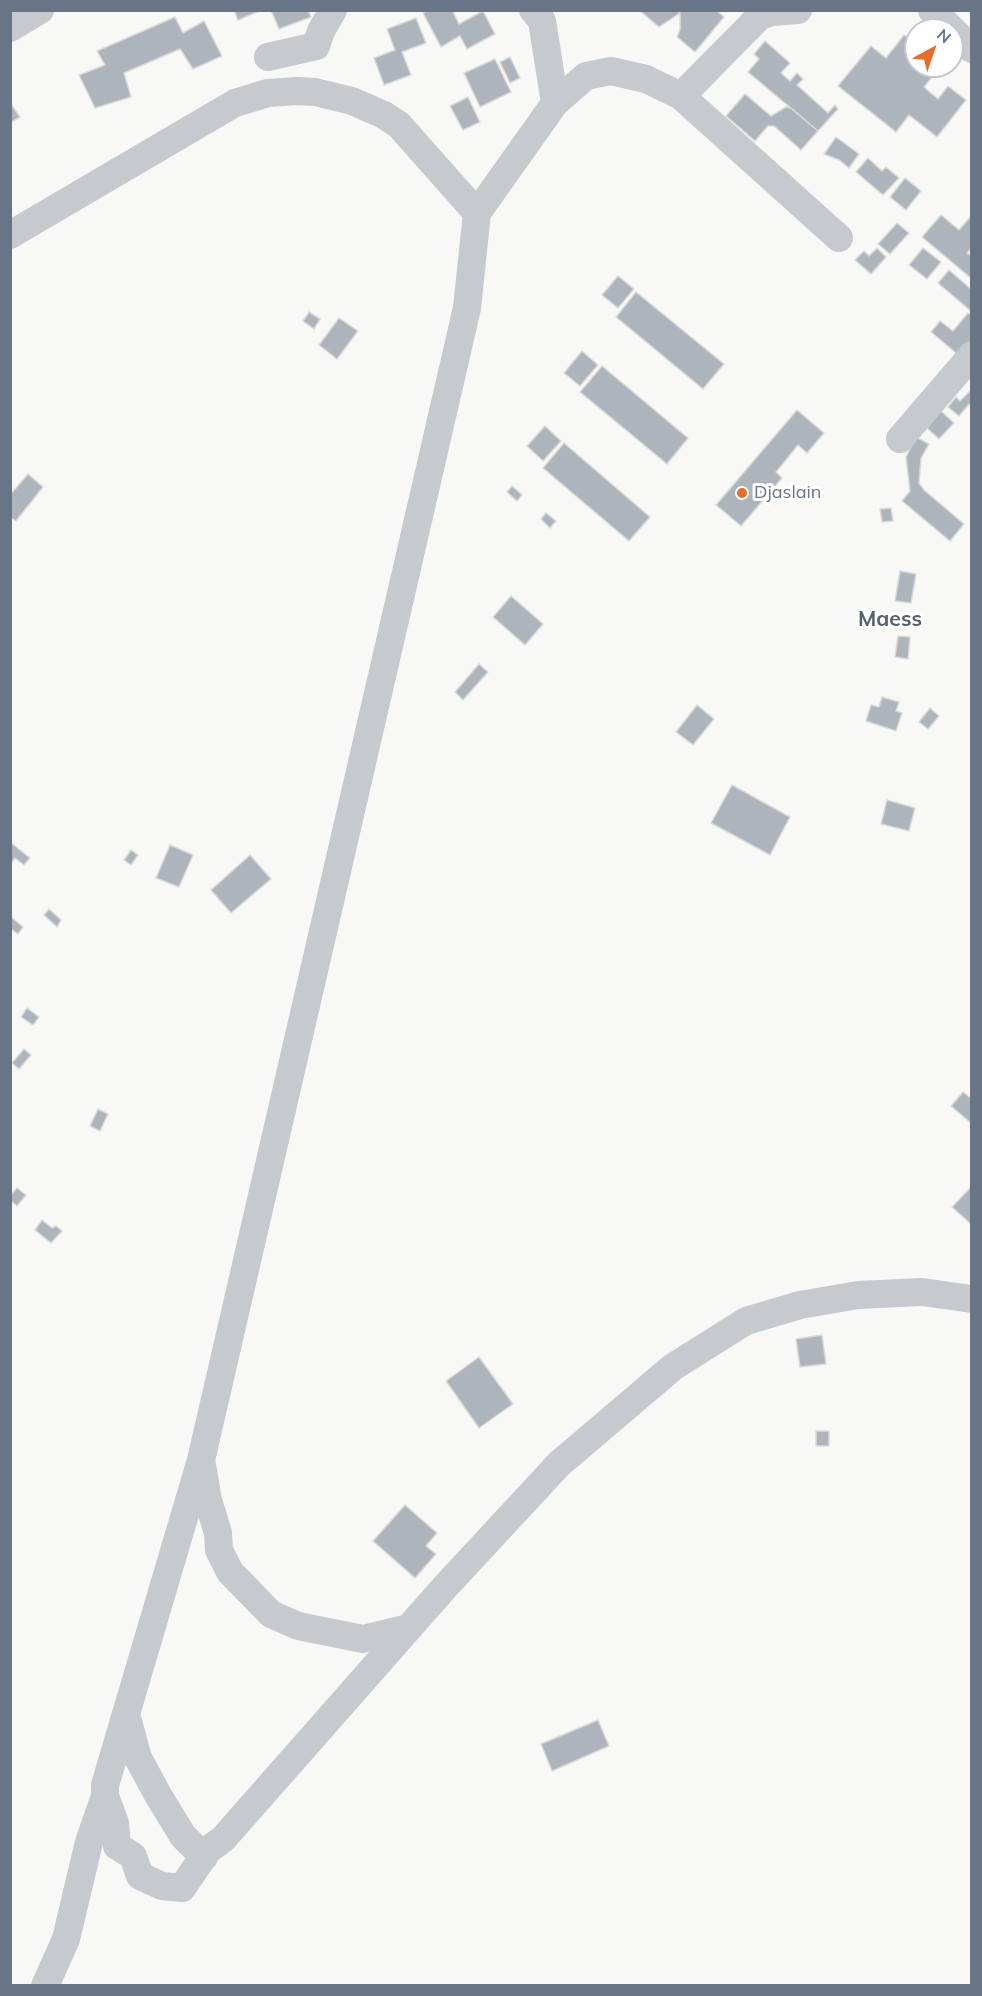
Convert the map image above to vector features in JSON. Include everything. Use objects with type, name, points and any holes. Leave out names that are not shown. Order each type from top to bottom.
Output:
[{"type":"street","points":[[10,28],[40,10]]},
{"type":"street","points":[[268,57],[316,46],[321,31],[333,10]]},
{"type":"street","points":[[681,96],[760,16],[772,12],[798,10]]},
{"type":"street","points":[[932,10],[972,49]]},
{"type":"street","points":[[542,14],[555,103]]},
{"type":"street","points":[[45,1986],[66,1939],[89,1842],[105,1796],[105,1785],[201,1460],[467,308],[477,213],[555,103],[586,76],[611,70],[646,79],[681,96],[839,238]]},
{"type":"street","points":[[10,235],[235,103],[268,93],[297,91],[315,92],[352,101],[384,115],[399,125],[477,213]]},
{"type":"street","points":[[900,439],[972,355]]},
{"type":"street","points":[[105,1796],[115,1823],[117,1846],[133,1856],[140,1876],[162,1886],[182,1888],[204,1857],[408,1628],[559,1464],[673,1367],[746,1322],[800,1305],[858,1296],[922,1292],[972,1299]]},
{"type":"street","points":[[201,1460],[208,1500],[218,1533],[219,1550],[230,1572],[271,1614],[298,1626],[363,1639],[408,1628]]},
{"type":"street","points":[[126,1714],[138,1758],[158,1795],[183,1836],[204,1857]]},
{"type":"building","points":[[234,10],[262,10],[238,20]]},
{"type":"building","points":[[271,10],[308,10],[311,17],[279,29]]},
{"type":"building","points":[[429,10],[452,10],[459,24],[483,11],[495,34],[467,49],[460,36],[441,47],[423,13]]},
{"type":"building","points":[[639,10],[676,10],[680,13],[659,27]]},
{"type":"building","points":[[676,10],[716,10],[724,17],[695,52],[677,37],[680,30],[680,13]]},
{"type":"building","points":[[175,17],[183,33],[204,21],[222,56],[193,69],[180,49],[124,73],[131,97],[95,108],[79,75],[105,65],[97,51]]},
{"type":"building","points":[[416,18],[426,43],[402,52],[411,75],[384,85],[374,58],[395,50],[387,29]]},
{"type":"building","points":[[904,35],[904,78],[931,78],[924,87],[938,99],[948,86],[966,100],[937,137],[909,115],[896,132],[838,86],[871,46],[886,58]]},
{"type":"building","points":[[765,41],[790,63],[781,73],[790,81],[797,73],[803,79],[797,85],[828,113],[835,105],[838,109],[818,131],[748,72],[759,59],[754,54]]},
{"type":"building","points":[[510,57],[520,78],[510,83],[500,62]]},
{"type":"building","points":[[495,59],[511,92],[480,107],[464,73]]},
{"type":"building","points":[[745,94],[771,116],[786,107],[791,108],[818,131],[801,150],[774,126],[768,126],[755,141],[726,116]]},
{"type":"building","points":[[468,97],[480,122],[463,130],[450,106]]},
{"type":"building","points":[[10,103],[20,117],[10,123]]},
{"type":"building","points":[[836,137],[859,154],[849,168],[839,160],[824,154]]},
{"type":"building","points":[[868,158],[882,171],[886,167],[899,178],[883,195],[856,172]]},
{"type":"building","points":[[905,178],[921,191],[906,210],[890,197]]},
{"type":"building","points":[[941,215],[959,230],[972,215],[972,247],[967,253],[972,256],[972,279],[922,237]]},
{"type":"building","points":[[897,223],[909,233],[890,254],[878,244]]},
{"type":"building","points":[[877,248],[886,257],[871,274],[855,260],[864,251],[869,256]]},
{"type":"building","points":[[923,248],[941,262],[927,279],[909,265]]},
{"type":"building","points":[[949,270],[972,290],[972,312],[938,283]]},
{"type":"building","points":[[618,276],[634,289],[618,308],[602,295]]},
{"type":"building","points":[[636,292],[724,364],[703,389],[616,317]]},
{"type":"building","points":[[309,312],[320,319],[314,329],[303,321]]},
{"type":"building","points":[[968,313],[972,316],[972,347],[962,358],[931,332],[940,321],[953,331]]},
{"type":"building","points":[[339,318],[358,331],[337,359],[319,345]]},
{"type":"building","points":[[582,351],[598,365],[580,386],[564,373]]},
{"type":"building","points":[[602,366],[688,438],[667,464],[580,392]]},
{"type":"building","points":[[972,389],[972,407],[969,404],[959,416],[948,407],[956,397],[960,401]]},
{"type":"building","points":[[797,410],[824,433],[807,453],[798,445],[776,472],[782,478],[741,526],[716,505]]},
{"type":"building","points":[[941,411],[954,423],[939,439],[927,428]]},
{"type":"building","points":[[545,426],[561,441],[543,461],[527,446]]},
{"type":"building","points":[[916,437],[929,444],[921,458],[919,483],[924,490],[964,524],[950,541],[902,501],[910,491],[906,457]]},
{"type":"building","points":[[564,443],[650,517],[629,541],[543,468]]},
{"type":"building","points":[[28,474],[43,487],[16,521],[10,517],[10,495]]},
{"type":"building","points":[[512,486],[522,495],[517,501],[507,492]]},
{"type":"building","points":[[891,508],[893,521],[882,522],[880,509]]},
{"type":"building","points":[[546,513],[556,521],[550,528],[541,519]]},
{"type":"building","points":[[900,571],[916,574],[911,603],[895,601]]},
{"type":"building","points":[[511,596],[543,624],[525,645],[493,617]]},
{"type":"building","points":[[898,636],[910,637],[908,659],[895,657]]},
{"type":"building","points":[[479,664],[488,672],[463,700],[455,692]]},
{"type":"building","points":[[882,697],[899,702],[896,711],[902,713],[896,731],[866,721],[871,705],[879,707]]},
{"type":"building","points":[[697,705],[714,719],[693,745],[676,732]]},
{"type":"building","points":[[930,708],[939,716],[928,729],[919,722]]},
{"type":"building","points":[[732,785],[790,817],[770,855],[711,823]]},
{"type":"building","points":[[887,800],[915,808],[909,831],[881,824]]},
{"type":"building","points":[[10,842],[30,858],[24,865],[15,858],[10,864]]},
{"type":"building","points":[[170,845],[193,855],[179,887],[156,878]]},
{"type":"building","points":[[131,850],[138,855],[131,865],[124,860]]},
{"type":"building","points":[[250,855],[271,879],[231,913],[211,890]]},
{"type":"building","points":[[49,909],[61,920],[57,927],[44,915]]},
{"type":"building","points":[[11,917],[23,927],[18,934],[10,928]]},
{"type":"building","points":[[27,1008],[39,1017],[33,1025],[21,1017]]},
{"type":"building","points":[[24,1049],[31,1055],[19,1069],[12,1063]]},
{"type":"building","points":[[963,1092],[972,1099],[972,1124],[951,1106]]},
{"type":"building","points":[[98,1109],[108,1114],[100,1131],[90,1126]]},
{"type":"building","points":[[972,1186],[972,1225],[952,1207]]},
{"type":"building","points":[[17,1188],[26,1195],[17,1206],[10,1200],[10,1196]]},
{"type":"building","points":[[42,1220],[52,1228],[56,1226],[62,1231],[51,1243],[35,1230]]},
{"type":"building","points":[[822,1335],[826,1364],[800,1367],[796,1339]]},
{"type":"building","points":[[479,1357],[513,1404],[479,1428],[446,1381]]},
{"type":"building","points":[[816,1431],[829,1431],[829,1446],[816,1446]]},
{"type":"building","points":[[405,1505],[437,1533],[426,1546],[436,1554],[415,1578],[373,1541]]},
{"type":"building","points":[[598,1720],[609,1746],[552,1771],[541,1744]]},
{"type":"place","name":"Djaslain","points":[[742,493]]},
{"type":"district","name":"Maess","points":[[890,620]]}]
